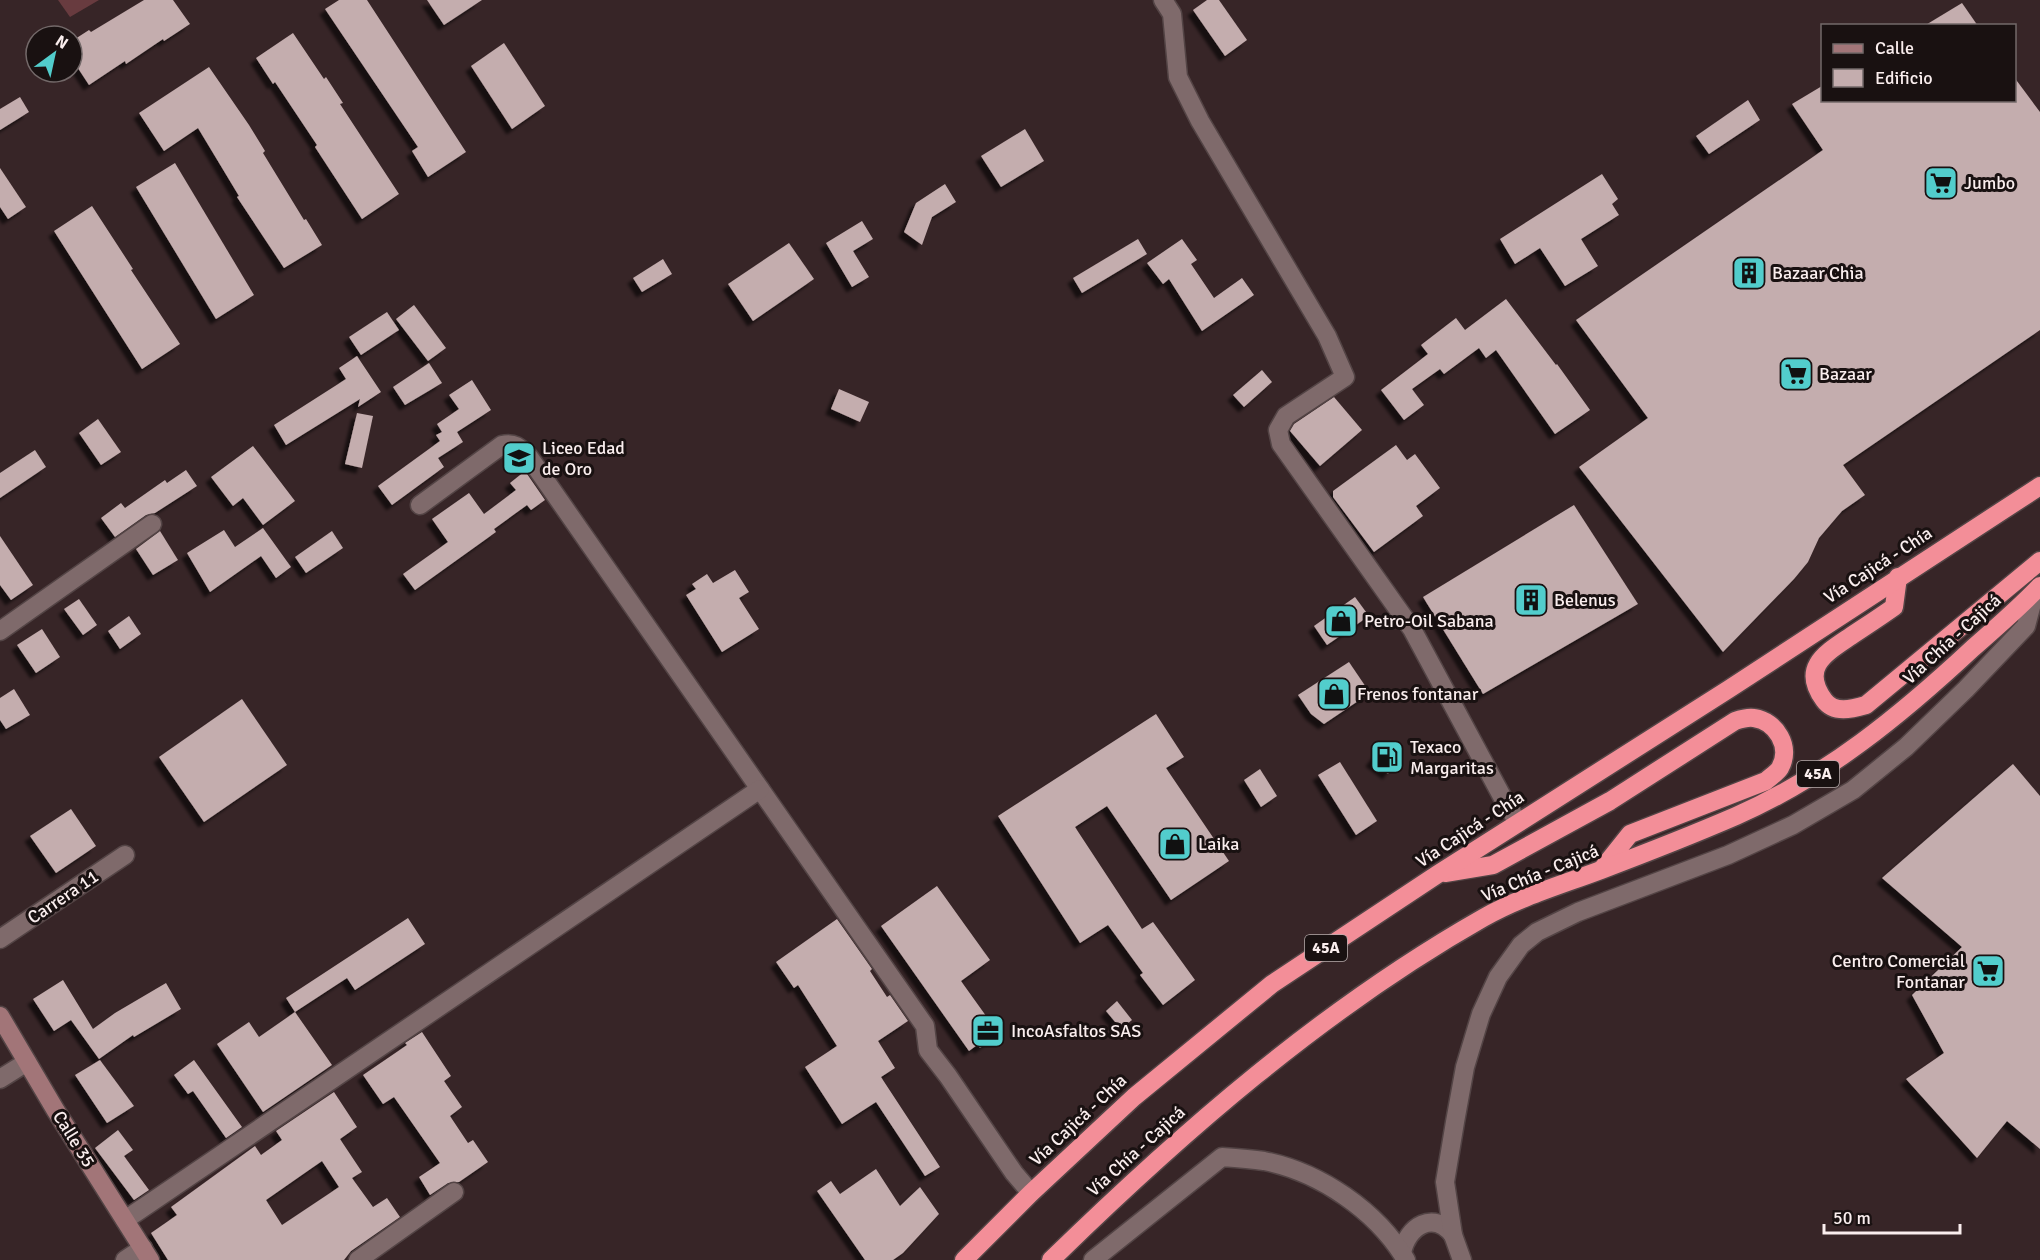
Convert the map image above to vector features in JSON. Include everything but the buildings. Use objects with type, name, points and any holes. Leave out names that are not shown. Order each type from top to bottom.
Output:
[{"type":"highway","name":"Vía Cajicá - Chía","points":[[964,1260],[1030,1193],[1134,1096],[1272,984],[1518,822],[1729,689],[2040,486]]},
{"type":"highway","points":[[1898,577],[1894,607],[1823,655],[1814,673],[1816,689],[1827,704],[1846,711],[1866,705],[2040,561]]},
{"type":"highway","name":"Vía Chía - Cajicá","points":[[1051,1260],[1127,1186],[1245,1084],[1353,1002],[1423,954],[1486,916],[1550,887],[1601,870],[1737,816],[1779,796],[1824,770],[1908,707],[2037,589]]},
{"type":"highway","points":[[1438,874],[1493,865],[1610,801],[1735,721],[1753,717],[1770,723],[1781,737],[1785,752],[1780,768],[1766,781],[1630,834],[1601,870]]},
{"type":"street","points":[[1163,0],[1172,14],[1178,77],[1200,121],[1327,336],[1345,376],[1286,416],[1278,430],[1281,444],[1412,629],[1518,822]]},
{"type":"street","points":[[420,505],[502,446],[509,443],[518,446],[529,458],[926,1026],[928,1050],[1030,1193]]},
{"type":"street","points":[[0,631],[152,524]]},
{"type":"street","points":[[1462,1260],[1453,1235],[1445,1182],[1466,1067],[1481,1014],[1498,977],[1521,945],[1537,932],[1578,912],[1728,855],[1793,825],[1852,790],[1906,747],[2026,626],[2037,589]]},
{"type":"street","points":[[125,1220],[760,789]]},
{"type":"street","name":"Carrera 11","points":[[0,939],[125,855]]},
{"type":"street","name":"Calle 35","points":[[0,1016],[146,1254]]},
{"type":"street","points":[[0,1079],[27,1062]]},
{"type":"street","points":[[1093,1260],[1222,1156],[1264,1161],[1297,1171],[1327,1185],[1352,1201],[1387,1233],[1404,1256]]},
{"type":"street","points":[[358,1260],[454,1192]]},
{"type":"street","points":[[1404,1256],[1404,1241],[1411,1231],[1422,1224],[1434,1223],[1446,1226],[1453,1235]]},
{"type":"street","points":[[125,1260],[146,1254]]},
{"type":"shaded area","points":[[58,0],[99,0],[70,17]]},
{"type":"place","name":"Jumbo","points":[[1941,183]]},
{"type":"place","name":"Bazaar Chia","points":[[1749,273]]},
{"type":"place","name":"Bazaar","points":[[1796,374]]},
{"type":"place","name":"Liceo Edad de Oro","points":[[519,458]]},
{"type":"place","name":"Belenus","points":[[1531,600]]},
{"type":"place","name":"Petro-Oil Sabana","points":[[1341,621]]},
{"type":"place","name":"Frenos fontanar","points":[[1334,694]]},
{"type":"place","name":"Texaco Margaritas","points":[[1387,757]]},
{"type":"place","name":"Laika","points":[[1175,844]]},
{"type":"place","name":"Centro Comercial Fontanar","points":[[1988,971]]},
{"type":"place","name":"IncoAsfaltos SAS","points":[[988,1031]]}]
